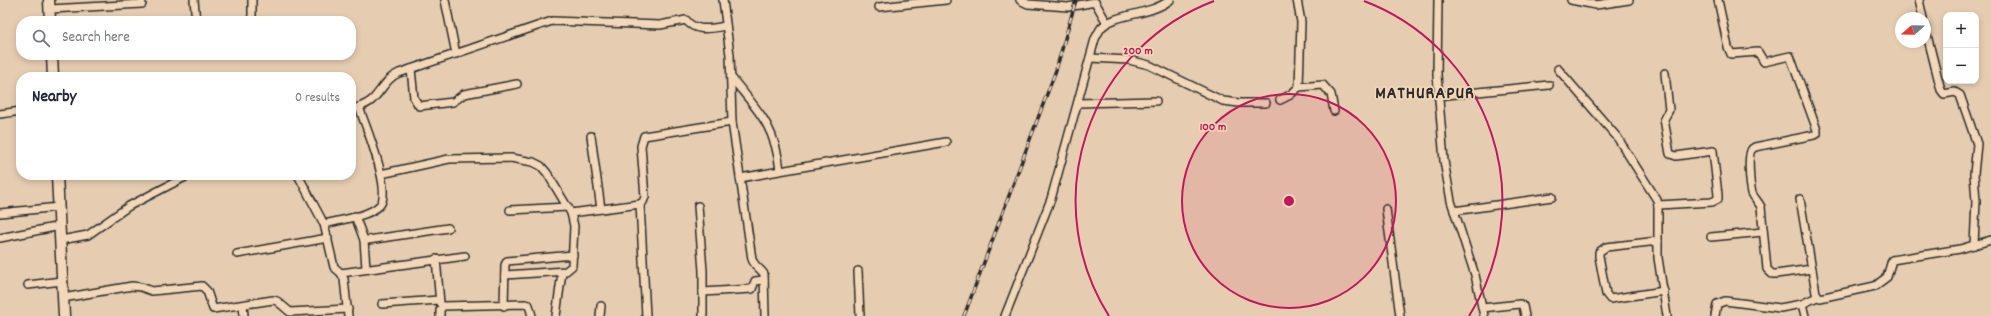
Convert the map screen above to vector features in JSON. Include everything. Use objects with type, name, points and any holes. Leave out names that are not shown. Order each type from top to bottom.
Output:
[{"type":"main road","points":[[50,4],[50,16]]},
{"type":"main road","points":[[52,60],[53,72]]},
{"type":"main road","points":[[57,180],[64,316]]},
{"type":"street","points":[[194,0],[196,16]]},
{"type":"street","points":[[252,0],[252,16]]},
{"type":"street","points":[[445,0],[456,54]]},
{"type":"street","points":[[723,0],[731,77],[732,122],[752,258],[754,264],[761,270],[764,280],[765,316]]},
{"type":"street","points":[[879,7],[946,0]]},
{"type":"street","points":[[1020,0],[1028,4],[1068,7],[1095,2],[1108,23]]},
{"type":"street","points":[[1005,316],[1051,199],[1090,58],[1101,28],[1118,18],[1156,9],[1170,0]]},
{"type":"street","points":[[1297,0],[1301,22],[1299,87]]},
{"type":"street","points":[[1438,0],[1437,96],[1444,161],[1454,211],[1475,275],[1484,316]]},
{"type":"street","points":[[1571,0],[1596,5],[1629,0]]},
{"type":"street","points":[[1718,0],[1728,47],[1731,54],[1758,52],[1764,62],[1790,56],[1817,130],[1816,134],[1814,135],[1756,147],[1750,151],[1751,188],[1754,198],[1760,206],[1769,272],[1776,274],[1812,269]]},
{"type":"street","points":[[1919,0],[1922,12]]},
{"type":"street","points":[[50,4],[142,4]]},
{"type":"street","points":[[356,108],[373,99],[391,76],[552,21],[660,25],[686,20],[690,26],[696,28],[706,29],[726,26]]},
{"type":"street","points":[[1930,48],[1941,90],[1944,94],[1955,92],[1960,95],[1977,144],[1974,167],[1976,201],[1974,245]]},
{"type":"street","points":[[1090,58],[1129,60],[1149,65],[1223,101],[1239,103],[1266,103]]},
{"type":"street","points":[[411,69],[414,98],[418,106],[453,102],[464,94],[517,84]]},
{"type":"street","points":[[1558,69],[1617,137],[1652,192],[1658,205],[1658,258],[1667,316]]},
{"type":"street","points":[[1658,205],[1712,202],[1718,199],[1713,151],[1676,156],[1670,154],[1664,119],[1669,110],[1665,73]]},
{"type":"street","points":[[731,77],[772,131],[776,142],[780,170]]},
{"type":"street","points":[[1437,96],[1549,84]]},
{"type":"street","points":[[1280,100],[1290,96],[1299,87],[1323,85],[1331,94],[1334,111]]},
{"type":"street","points":[[1078,103],[1156,101]]},
{"type":"street","points":[[324,224],[373,210],[380,206],[384,200],[382,174],[359,107]]},
{"type":"street","points":[[0,114],[16,112]]},
{"type":"street","points":[[646,316],[640,204],[643,202],[644,196],[641,146],[644,136],[732,122]]},
{"type":"street","points":[[592,136],[601,209]]},
{"type":"street","points":[[740,178],[946,142]]},
{"type":"street","points":[[382,174],[449,159],[524,159],[533,162],[544,170],[570,210],[574,226],[572,266],[570,269],[562,272],[505,274]]},
{"type":"street","points":[[61,240],[88,235],[129,206],[179,180]]},
{"type":"street","points":[[63,298],[132,286],[141,287],[152,291],[202,286],[207,291],[213,309],[273,300],[277,301],[290,312],[348,312],[344,279],[341,273],[334,267],[324,224],[301,180]]},
{"type":"street","points":[[1454,211],[1552,197]]},
{"type":"street","points":[[1800,199],[1817,297]]},
{"type":"street","points":[[510,210],[601,209],[640,204]]},
{"type":"street","points":[[698,206],[703,316]]},
{"type":"street","points":[[0,213],[59,207]]},
{"type":"street","points":[[1386,209],[1400,316]]},
{"type":"street","points":[[355,216],[364,240],[366,268]]},
{"type":"street","points":[[0,238],[60,226]]},
{"type":"street","points":[[364,240],[448,228]]},
{"type":"street","points":[[1711,238],[1763,232]]},
{"type":"street","points":[[236,254],[328,238]]},
{"type":"street","points":[[1715,316],[1716,307],[1720,302],[1780,308],[1802,304],[1817,297],[1824,298],[1875,286],[1887,277],[1892,260],[1974,245],[1991,240]]},
{"type":"street","points":[[1658,241],[1606,247],[1599,252],[1599,256],[1606,294],[1610,299],[1664,291]]},
{"type":"street","points":[[504,306],[505,265],[510,260],[572,255]]},
{"type":"street","points":[[341,273],[366,268],[465,256]]},
{"type":"street","points":[[436,259],[440,313]]},
{"type":"street","points":[[858,271],[860,316]]},
{"type":"street","points":[[556,316],[562,272]]},
{"type":"street","points":[[703,292],[752,289],[755,281],[764,280]]},
{"type":"street","points":[[28,286],[62,281]]},
{"type":"street","points":[[382,304],[439,300]]},
{"type":"street","points":[[243,304],[244,316]]},
{"type":"street","points":[[1482,308],[1520,304],[1525,316]]},
{"type":"street","points":[[1802,304],[1805,316]]},
{"type":"street","points":[[440,313],[443,306],[449,305],[529,306],[532,316]]},
{"type":"street","points":[[600,316],[601,306]]},
{"type":"railway","points":[[964,316],[1056,70],[1076,0]]},
{"type":"district","name":"MATHURAPUR","points":[[1425,94]]}]
